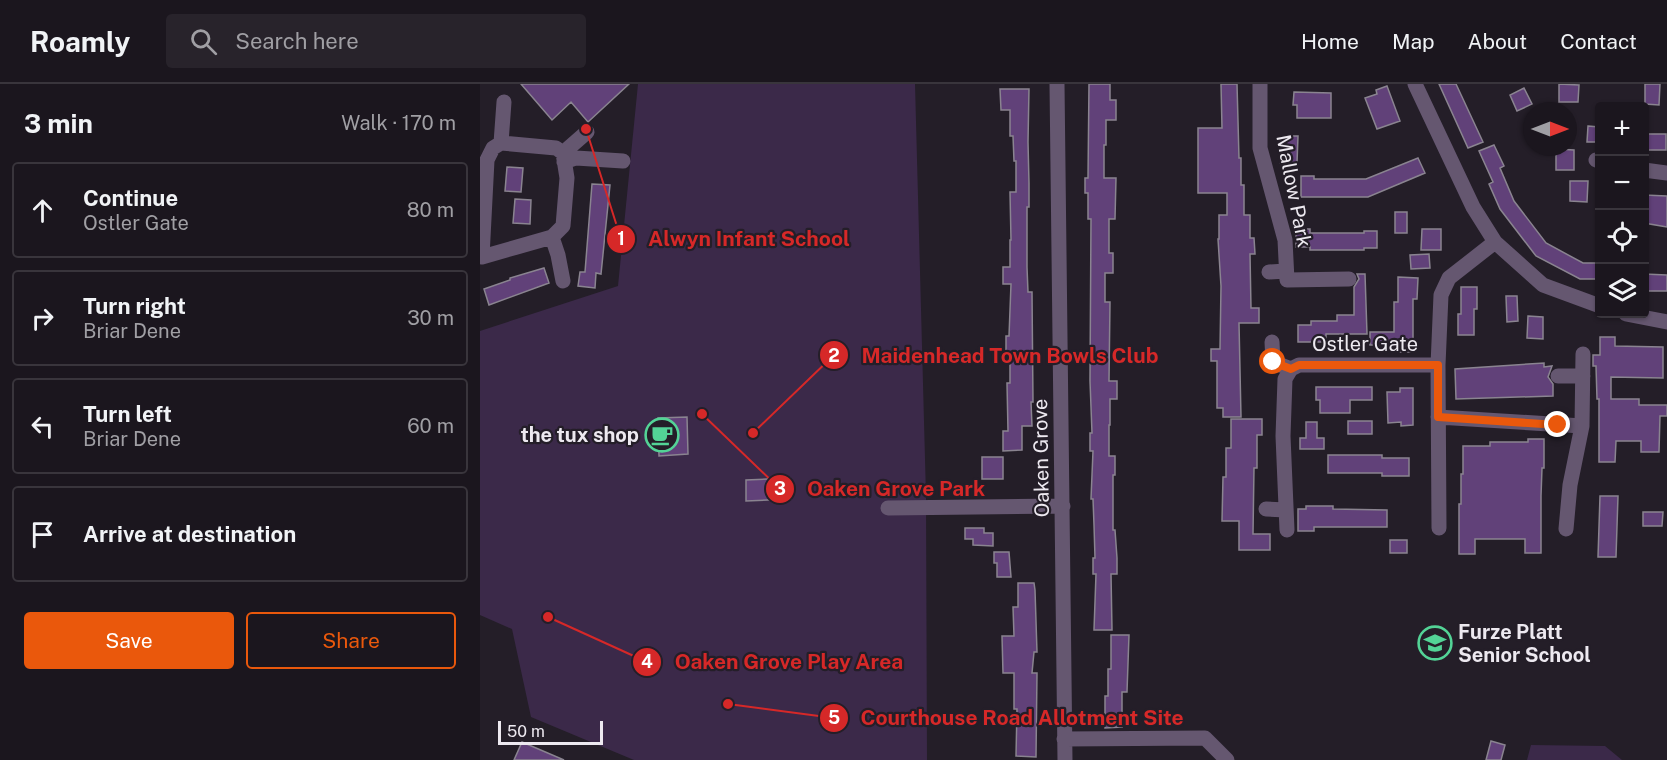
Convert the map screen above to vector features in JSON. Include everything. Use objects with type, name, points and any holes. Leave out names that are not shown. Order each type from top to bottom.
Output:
[{"type":"street","name":"Oaken Grove","points":[[1058,84],[1065,760]]},
{"type":"street","name":"Mallow Park","points":[[1260,84],[1260,148],[1285,240],[1287,276],[1269,273]]},
{"type":"street","points":[[1415,84],[1473,207],[1495,242],[1544,285],[1595,304]]},
{"type":"street","points":[[501,143],[504,102]]},
{"type":"street","points":[[564,158],[587,132]]},
{"type":"street","points":[[501,143],[556,148],[564,158],[567,178],[563,226],[552,237],[481,258],[484,159],[493,148],[501,143]]},
{"type":"street","points":[[564,158],[623,161]]},
{"type":"street","points":[[1649,171],[1667,173]]},
{"type":"street","points":[[552,237],[563,281]]},
{"type":"street","points":[[1439,528],[1438,365],[1441,295],[1449,278],[1495,242]]},
{"type":"street","points":[[1287,276],[1349,279]]},
{"type":"street","points":[[1646,318],[1667,322]]},
{"type":"street","points":[[1272,342],[1273,362],[1291,369]]},
{"type":"street","points":[[1566,529],[1570,485],[1582,426],[1583,354]]},
{"type":"street","name":"Ostler Gate","points":[[1287,530],[1282,436],[1285,379],[1291,369],[1299,365],[1438,365]]},
{"type":"street","points":[[1558,376],[1583,376]]},
{"type":"street","points":[[1438,417],[1582,426]]},
{"type":"street","points":[[888,508],[1063,506]]},
{"type":"street","points":[[1266,509],[1286,510]]},
{"type":"street","points":[[1064,739],[1204,738],[1227,760]]},
{"type":"shaded area","points":[[638,84],[915,84],[926,496],[927,760],[634,760],[531,717],[512,629],[480,615],[480,331],[618,286]]},
{"type":"shaded area","points":[[1531,745],[1605,746],[1622,760],[1527,760]]},
{"type":"building","points":[[521,84],[629,84],[588,122],[571,102],[552,120]]},
{"type":"building","points":[[1089,84],[1110,84],[1110,100],[1116,100],[1116,120],[1106,120],[1106,145],[1104,145],[1104,178],[1116,178],[1115,219],[1109,219],[1109,253],[1113,253],[1113,273],[1105,273],[1105,302],[1110,302],[1109,381],[1117,381],[1117,399],[1110,399],[1109,425],[1109,456],[1115,456],[1113,530],[1115,530],[1117,558],[1117,574],[1111,574],[1112,630],[1094,630],[1096,574],[1093,574],[1093,558],[1095,558],[1093,499],[1091,499],[1093,451],[1090,451],[1090,433],[1092,433],[1091,219],[1088,219],[1088,193],[1085,193],[1085,178],[1088,178]]},
{"type":"building","points":[[1221,84],[1237,84],[1239,158],[1241,158],[1241,185],[1244,185],[1244,215],[1250,215],[1250,238],[1254,238],[1255,254],[1250,254],[1251,308],[1259,308],[1259,323],[1239,323],[1241,417],[1223,417],[1223,408],[1217,408],[1217,361],[1211,361],[1211,349],[1220,349],[1219,215],[1227,215],[1227,193],[1198,193],[1198,128],[1222,128]]},
{"type":"building","points":[[1439,84],[1456,84],[1483,142],[1468,148]]},
{"type":"building","points":[[1559,84],[1579,85],[1578,102],[1559,102]]},
{"type":"building","points":[[1645,84],[1660,84],[1659,105],[1645,102]]},
{"type":"building","points":[[1387,86],[1400,121],[1377,129],[1365,98],[1377,94],[1376,90]]},
{"type":"building","points":[[1524,88],[1531,102],[1523,102],[1523,108],[1517,111],[1510,95]]},
{"type":"building","points":[[1000,89],[1029,89],[1027,267],[1028,292],[1032,292],[1033,402],[1031,402],[1032,426],[1022,426],[1022,450],[1003,451],[1003,431],[1008,431],[1007,383],[1010,383],[1010,353],[1006,353],[1006,336],[1009,336],[1011,284],[1003,284],[1003,267],[1010,267],[1010,192],[1016,192],[1016,161],[1014,161],[1013,136],[1010,136],[1010,110],[1001,110]]},
{"type":"building","points":[[1294,92],[1331,93],[1331,118],[1297,118],[1297,105],[1293,105]]},
{"type":"building","points":[[1588,126],[1595,127],[1595,142],[1587,142]]},
{"type":"building","points":[[1649,134],[1666,134],[1666,150],[1649,150]]},
{"type":"building","points":[[1286,136],[1298,136],[1297,163],[1280,163],[1280,152],[1286,152]]},
{"type":"building","points":[[1494,145],[1504,166],[1500,168],[1514,201],[1546,243],[1583,263],[1595,263],[1595,279],[1580,279],[1536,256],[1500,209],[1489,184],[1493,182],[1479,151]]},
{"type":"building","points":[[1556,156],[1574,156],[1574,170],[1556,170]]},
{"type":"building","points":[[1418,158],[1425,173],[1368,197],[1301,197],[1301,176],[1314,176],[1314,179],[1366,179]]},
{"type":"building","points":[[507,167],[523,168],[521,192],[505,191]]},
{"type":"building","points":[[1570,181],[1588,181],[1587,202],[1570,201]]},
{"type":"building","points":[[592,184],[610,185],[601,274],[596,273],[595,288],[578,286],[580,272],[585,272]]},
{"type":"building","points":[[1649,195],[1667,196],[1667,227],[1649,224]]},
{"type":"building","points":[[515,199],[531,200],[530,224],[513,223]]},
{"type":"building","points":[[1395,212],[1407,212],[1407,233],[1395,233]]},
{"type":"building","points":[[1296,229],[1310,229],[1310,233],[1377,231],[1377,248],[1310,250],[1310,247],[1296,247]]},
{"type":"building","points":[[1422,229],[1441,229],[1441,250],[1421,250]]},
{"type":"building","points":[[1429,254],[1430,268],[1411,269],[1410,255]]},
{"type":"building","points":[[544,268],[549,283],[489,305],[484,289]]},
{"type":"building","points":[[1357,274],[1365,274],[1367,334],[1326,334],[1326,342],[1298,342],[1298,325],[1311,325],[1311,321],[1337,321],[1337,315],[1354,315],[1354,287],[1359,279]]},
{"type":"building","points":[[1649,274],[1667,275],[1667,291],[1649,291]]},
{"type":"building","points":[[1398,277],[1418,278],[1417,299],[1413,299],[1413,352],[1394,352],[1394,345],[1370,345],[1370,332],[1394,332],[1394,302],[1398,302]]},
{"type":"building","points":[[1461,287],[1477,287],[1474,335],[1458,335]]},
{"type":"building","points":[[1506,296],[1517,296],[1518,321],[1507,322]]},
{"type":"building","points":[[1528,316],[1543,317],[1543,339],[1527,338]]},
{"type":"building","points":[[1600,337],[1615,337],[1615,346],[1663,347],[1663,378],[1611,377],[1611,399],[1639,399],[1639,405],[1667,405],[1667,416],[1660,416],[1659,452],[1641,452],[1641,441],[1616,441],[1615,462],[1599,462],[1599,399],[1597,399],[1596,366],[1593,366],[1593,355],[1600,355]]},
{"type":"building","points":[[1544,363],[1544,367],[1552,366],[1548,377],[1553,384],[1553,396],[1456,399],[1455,369]]},
{"type":"building","points":[[1316,387],[1372,387],[1372,400],[1350,400],[1350,413],[1320,413],[1320,400],[1316,400]]},
{"type":"building","points":[[1400,388],[1413,388],[1413,425],[1401,426],[1401,422],[1388,423],[1387,392],[1400,392]]},
{"type":"building","points":[[687,417],[688,454],[659,456],[658,418]]},
{"type":"building","points":[[1231,419],[1262,419],[1262,435],[1257,435],[1257,468],[1254,468],[1253,534],[1270,534],[1270,550],[1239,550],[1239,521],[1222,521],[1223,477],[1226,477],[1226,448],[1231,448]]},
{"type":"building","points":[[1348,421],[1372,421],[1372,434],[1348,434]]},
{"type":"building","points":[[1306,422],[1317,422],[1317,438],[1324,438],[1324,449],[1300,449],[1300,438],[1306,438]]},
{"type":"building","points":[[1528,439],[1544,439],[1541,553],[1525,553],[1525,539],[1475,539],[1475,554],[1459,554],[1459,504],[1461,504],[1463,446],[1490,446],[1490,442],[1528,442]]},
{"type":"building","points":[[1328,455],[1382,455],[1382,458],[1409,458],[1409,476],[1382,476],[1382,473],[1328,473]]},
{"type":"building","points":[[982,457],[1003,457],[1003,479],[982,479]]},
{"type":"building","points":[[790,478],[791,499],[746,501],[746,480]]},
{"type":"building","points":[[1600,496],[1618,496],[1616,557],[1598,557]]},
{"type":"building","points":[[1306,506],[1387,510],[1387,527],[1314,527],[1314,531],[1298,531],[1298,509],[1306,509]]},
{"type":"building","points":[[1643,512],[1663,512],[1662,526],[1643,526]]},
{"type":"building","points":[[965,528],[984,528],[984,533],[993,533],[993,546],[973,545],[973,539],[965,539]]},
{"type":"building","points":[[1390,540],[1407,540],[1407,553],[1390,553]]},
{"type":"building","points":[[994,552],[1009,552],[1011,577],[997,577]]},
{"type":"building","points":[[1018,583],[1034,583],[1035,590],[1037,652],[1034,652],[1032,673],[1037,673],[1036,757],[1016,756],[1017,709],[1014,709],[1014,673],[1003,673],[1002,636],[1014,636],[1013,607],[1018,607]]},
{"type":"building","points":[[1111,635],[1129,635],[1127,692],[1122,692],[1122,727],[1105,728],[1105,696],[1108,696],[1108,669],[1111,669]]},
{"type":"building","points":[[1491,741],[1505,745],[1501,760],[1486,760]]},
{"type":"building","points":[[522,742],[564,760],[514,760]]},
{"type":"place","name":"Alwyn Infant School","points":[[586,129]]},
{"type":"place","name":"Oaken Grove Park","points":[[702,414]]},
{"type":"place","name":"Maidenhead Town Bowls Club","points":[[753,433]]},
{"type":"place","name":"the tux shop","points":[[662,435]]},
{"type":"place","name":"Oaken Grove Play Area","points":[[548,617]]},
{"type":"place","name":"Furze Platt Senior School","points":[[1435,643]]},
{"type":"place","name":"Courthouse Road Allotment Site","points":[[728,704]]},
{"type":"route","points":[[1273,362],[1291,369],[1299,365],[1438,365],[1438,417],[1558,425]]}]
